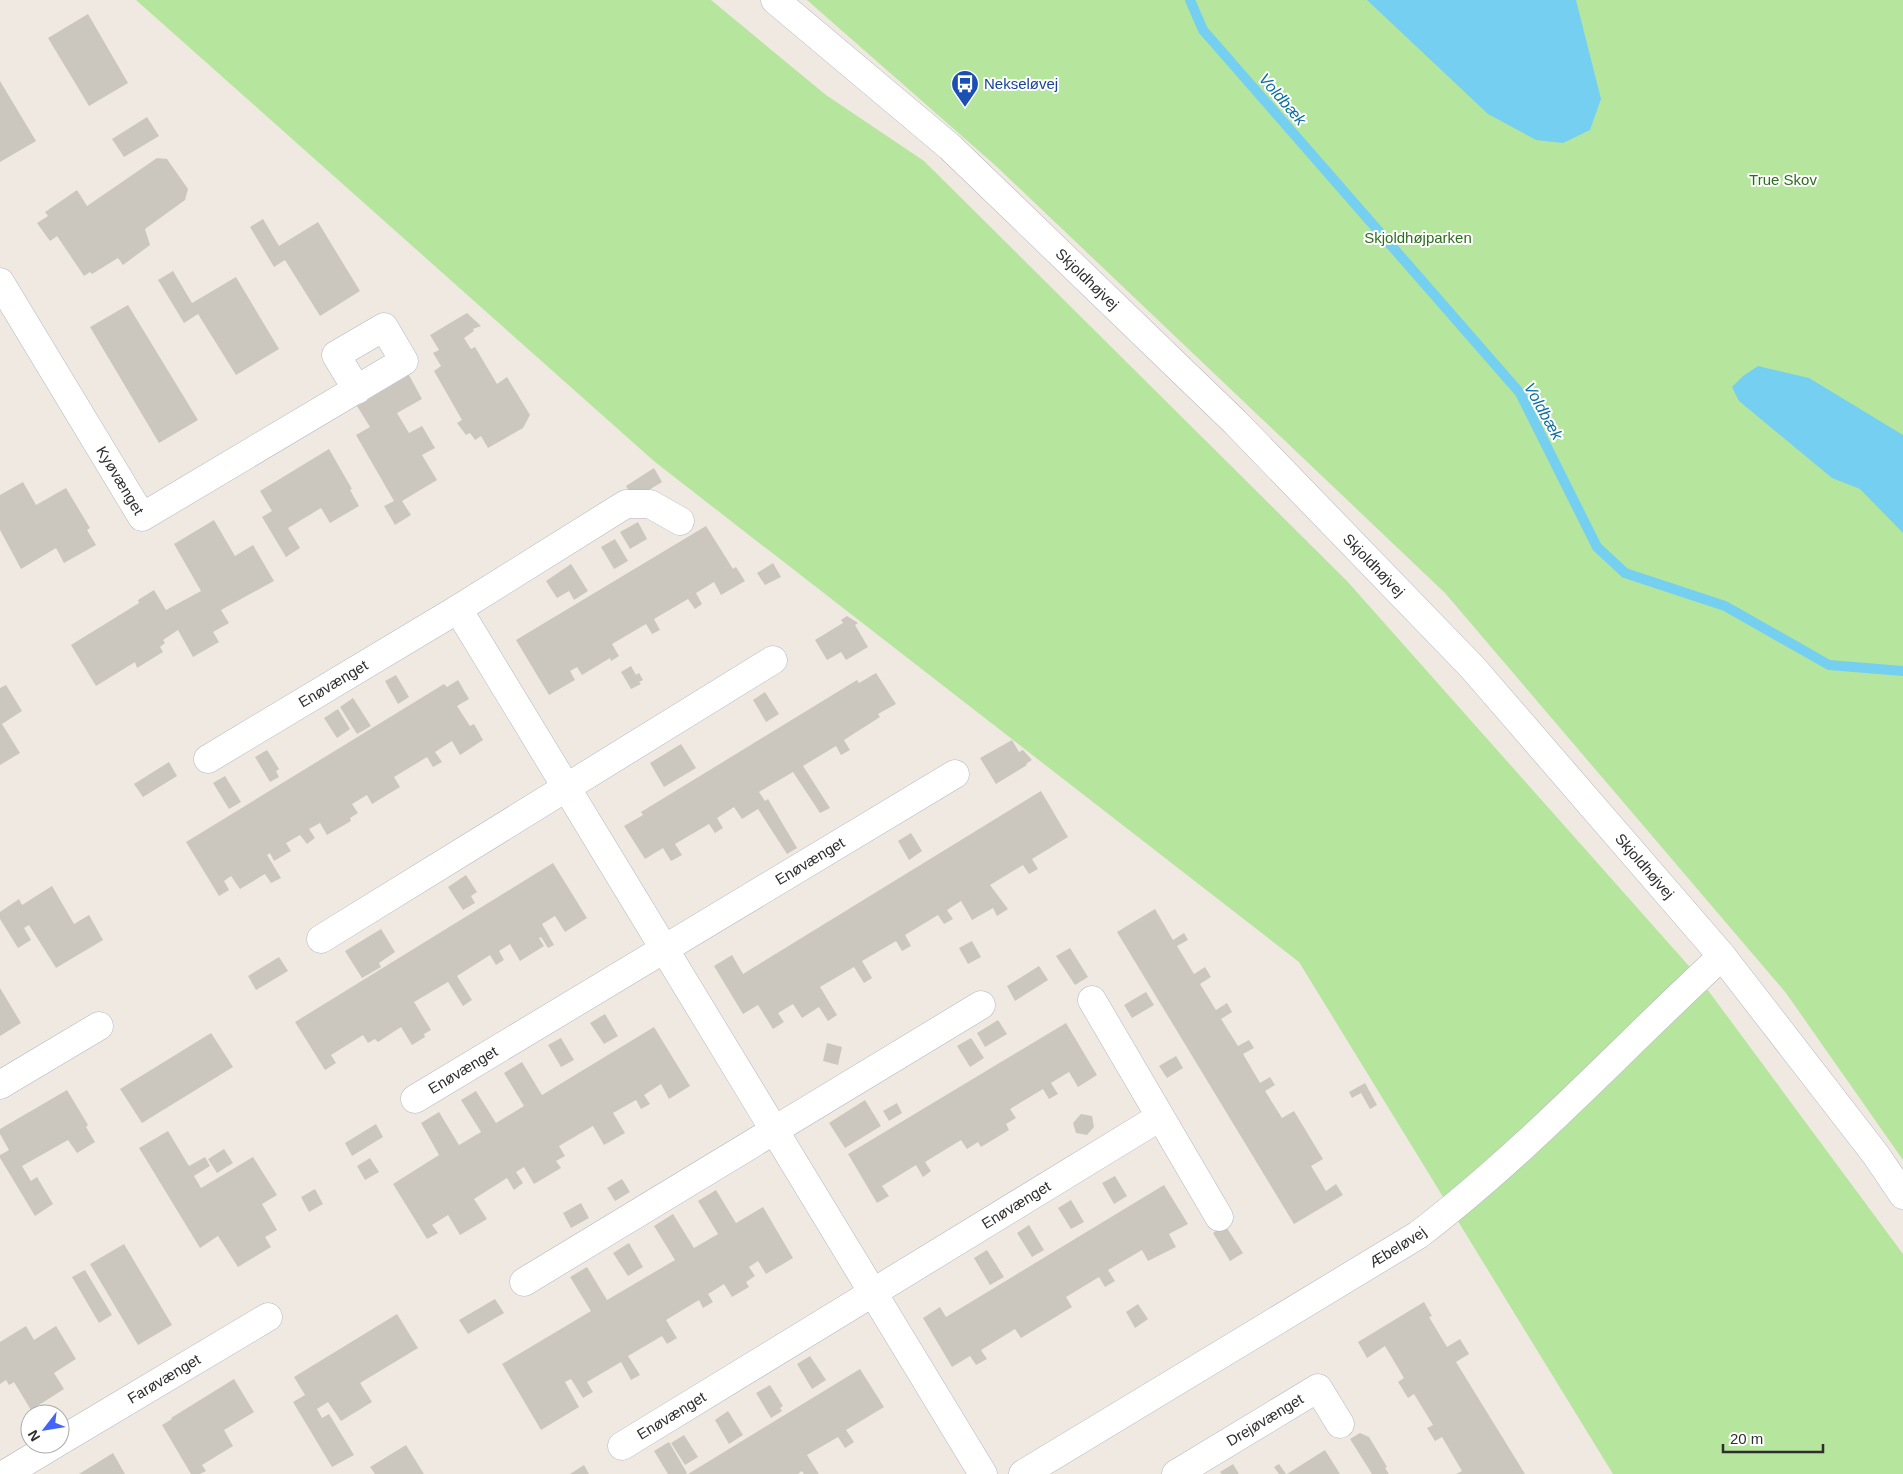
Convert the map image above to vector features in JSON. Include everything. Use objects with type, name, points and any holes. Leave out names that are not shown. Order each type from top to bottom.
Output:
[{"type":"street","name":"Skjoldhøjvej","points":[[775,0],[950,147],[1235,422],[1473,668],[1722,956],[1876,1155],[1903,1195]]},
{"type":"street","name":"Kyøvænget","points":[[0,282],[142,517],[357,390]]},
{"type":"street","name":"Enøvænget","points":[[208,759],[458,609],[626,504],[650,504],[680,521]]},
{"type":"street","points":[[458,609],[983,1474]]},
{"type":"street","points":[[320,939],[773,660]]},
{"type":"street","name":"Enøvænget","points":[[415,1099],[955,774]]},
{"type":"street","name":"Æbeløvej","points":[[1023,1474],[1418,1235],[1463,1201],[1537,1134],[1722,956]]},
{"type":"street","points":[[1092,1000],[1219,1217]]},
{"type":"street","points":[[524,1282],[981,1005]]},
{"type":"street","points":[[0,1085],[99,1026]]},
{"type":"street","name":"Enøvænget","points":[[622,1446],[1160,1117]]},
{"type":"street","name":"Farøvænget","points":[[70,1435],[268,1316]]},
{"type":"street","name":"Drejøvænget","points":[[1176,1474],[1318,1388],[1340,1424]]},
{"type":"street","points":[[6,1474],[39,1454]]},
{"type":"green space","points":[[136,0],[711,0],[826,95],[924,161],[1347,581],[1696,974],[1903,1254],[1903,1474],[1613,1474],[1299,962],[655,462]]},
{"type":"green space","name":"Skjoldhøjparken","points":[[807,0],[1903,0],[1903,1160],[1786,993],[1445,593],[996,166]]},
{"type":"water","points":[[1367,0],[1576,0],[1601,99],[1590,130],[1563,143],[1536,140],[1488,114]]},
{"type":"water","points":[[1758,366],[1809,378],[1903,435],[1903,533],[1860,489],[1832,478],[1739,401],[1732,387],[1743,376]]},
{"type":"building","points":[[88,14],[128,83],[89,106],[48,38]]},
{"type":"building","points":[[0,81],[36,141],[0,162]]},
{"type":"building","points":[[147,117],[159,136],[124,157],[112,139]]},
{"type":"building","points":[[157,158],[167,159],[188,189],[185,200],[145,229],[150,245],[123,265],[118,258],[92,274],[90,272],[84,276],[57,236],[50,241],[37,223],[48,216],[45,212],[77,190],[87,206]]},
{"type":"building","points":[[263,219],[279,246],[318,222],[360,291],[320,316],[285,260],[274,267],[250,227]]},
{"type":"building","points":[[173,271],[192,303],[236,277],[279,349],[236,375],[198,314],[184,323],[158,280]]},
{"type":"building","points":[[128,305],[198,420],[159,443],[90,327]]},
{"type":"building","points":[[467,313],[481,326],[473,329],[474,331],[464,338],[471,349],[475,347],[497,384],[507,377],[530,415],[523,428],[488,448],[481,436],[475,440],[470,433],[466,435],[457,423],[462,420],[434,371],[441,366],[433,353],[439,350],[430,335]]},
{"type":"building","points":[[409,375],[422,399],[397,413],[409,433],[422,426],[435,448],[422,455],[437,480],[402,501],[411,515],[395,525],[384,506],[394,501],[356,435],[370,427],[357,406]]},
{"type":"building","points":[[329,449],[352,489],[350,490],[359,506],[330,523],[321,508],[288,528],[300,548],[286,557],[262,517],[272,511],[260,491]]},
{"type":"building","points":[[654,468],[662,482],[634,499],[626,486]]},
{"type":"building","points":[[23,482],[36,505],[66,488],[90,528],[87,530],[96,545],[64,563],[56,548],[21,569],[0,530],[0,495]]},
{"type":"building","points":[[214,520],[235,556],[253,545],[274,581],[221,610],[229,623],[213,632],[219,642],[193,657],[178,630],[163,640],[165,643],[160,647],[163,652],[137,668],[135,662],[96,686],[71,645],[139,603],[138,600],[154,590],[166,610],[201,591],[174,544]]},
{"type":"building","points":[[638,522],[647,539],[630,549],[620,532]]},
{"type":"building","points":[[706,526],[733,569],[736,567],[745,581],[721,595],[714,582],[696,593],[702,604],[695,609],[688,599],[654,619],[660,630],[652,634],[646,624],[612,644],[619,656],[611,661],[610,658],[582,675],[577,667],[570,671],[575,680],[549,695],[516,640]]},
{"type":"building","points":[[615,539],[628,561],[614,569],[601,547]]},
{"type":"building","points":[[773,563],[781,577],[765,585],[757,573]]},
{"type":"building","points":[[571,564],[588,591],[574,600],[569,591],[557,598],[546,581]]},
{"type":"building","points":[[847,616],[858,623],[855,625],[868,647],[846,660],[841,652],[827,660],[815,640],[843,623],[841,620]]},
{"type":"building","points":[[631,666],[636,675],[639,673],[643,680],[639,682],[641,684],[631,689],[621,672]]},
{"type":"building","points":[[876,673],[896,704],[878,714],[880,717],[844,740],[850,750],[841,755],[836,746],[803,766],[830,808],[820,813],[793,772],[759,792],[765,801],[768,799],[797,848],[787,854],[758,809],[742,819],[734,807],[717,818],[723,828],[715,833],[709,824],[675,844],[682,855],[671,861],[663,848],[645,859],[624,826],[643,815],[641,812],[857,680],[859,683]]},
{"type":"building","points":[[396,675],[409,697],[398,704],[385,681]]},
{"type":"building","points":[[458,680],[469,699],[457,706],[470,726],[474,724],[483,740],[460,755],[452,741],[435,752],[442,762],[433,767],[427,757],[394,777],[400,787],[372,804],[367,795],[352,804],[358,813],[350,818],[351,821],[327,835],[320,823],[309,829],[315,838],[307,844],[300,835],[286,843],[291,851],[274,861],[270,853],[267,855],[281,878],[271,883],[265,874],[240,889],[231,876],[224,881],[229,890],[219,896],[186,842],[444,684],[447,687]]},
{"type":"building","points":[[6,685],[22,711],[2,724],[20,753],[0,765],[0,688]]},
{"type":"building","points":[[765,692],[779,714],[766,722],[753,700]]},
{"type":"building","points":[[353,698],[371,726],[357,734],[340,707]]},
{"type":"building","points":[[338,709],[350,729],[337,738],[324,718]]},
{"type":"building","points":[[1012,740],[1019,752],[1023,750],[1032,760],[996,784],[980,758]]},
{"type":"building","points":[[681,744],[696,768],[664,787],[650,763]]},
{"type":"building","points":[[267,750],[279,769],[276,771],[279,777],[270,782],[255,757]]},
{"type":"building","points":[[169,762],[177,776],[143,797],[134,784]]},
{"type":"building","points":[[225,776],[241,802],[229,809],[213,783]]},
{"type":"building","points":[[1041,791],[1068,837],[1032,859],[1038,869],[1029,874],[1023,865],[990,885],[1008,909],[997,916],[993,908],[972,920],[961,901],[947,910],[953,919],[944,924],[938,915],[905,935],[911,946],[902,951],[896,941],[862,961],[872,978],[864,983],[854,967],[820,987],[837,1015],[828,1021],[819,1007],[802,1018],[793,1004],[778,1013],[784,1022],[773,1029],[758,1005],[743,1014],[714,966],[732,955],[743,974]]},
{"type":"building","points":[[911,833],[922,851],[909,860],[898,841]]},
{"type":"building","points":[[553,863],[587,918],[565,932],[555,916],[542,924],[554,945],[548,948],[541,937],[539,938],[544,946],[520,961],[510,944],[499,951],[504,960],[496,965],[490,955],[457,976],[472,1000],[463,1006],[448,982],[414,1002],[431,1030],[424,1034],[425,1037],[412,1045],[401,1027],[378,1042],[375,1039],[368,1043],[363,1035],[331,1055],[336,1063],[325,1070],[295,1022]]},
{"type":"building","points":[[466,875],[477,892],[471,896],[475,903],[463,910],[448,887]]},
{"type":"building","points":[[52,886],[74,924],[89,915],[103,940],[56,968],[29,925],[24,928],[31,940],[18,948],[0,919],[0,912],[19,899],[22,905]]},
{"type":"building","points":[[1155,909],[1173,940],[1184,933],[1188,940],[1177,946],[1194,974],[1205,967],[1211,977],[1200,984],[1216,1010],[1227,1003],[1232,1012],[1221,1019],[1238,1046],[1249,1040],[1254,1048],[1243,1054],[1260,1083],[1270,1077],[1275,1085],[1265,1091],[1282,1118],[1294,1111],[1323,1159],[1311,1166],[1326,1191],[1336,1184],[1343,1195],[1294,1224],[1117,932]]},
{"type":"building","points":[[381,929],[395,952],[379,963],[381,967],[362,978],[345,951]]},
{"type":"building","points":[[972,941],[981,957],[968,964],[959,948]]},
{"type":"building","points":[[1070,948],[1088,977],[1075,985],[1056,956]]},
{"type":"building","points":[[279,957],[288,971],[256,990],[248,976]]},
{"type":"building","points":[[1039,966],[1048,980],[1015,1001],[1007,986]]},
{"type":"building","points":[[0,988],[21,1023],[0,1036]]},
{"type":"building","points":[[1146,992],[1154,1005],[1132,1018],[1124,1005]]},
{"type":"building","points":[[605,1014],[618,1036],[604,1044],[590,1023]]},
{"type":"building","points":[[998,1020],[1007,1034],[985,1047],[977,1033]]},
{"type":"building","points":[[1066,1023],[1097,1075],[1078,1087],[1069,1072],[1051,1083],[1058,1094],[1049,1099],[1043,1089],[1010,1109],[1016,1118],[1006,1124],[1009,1130],[981,1147],[978,1142],[967,1149],[961,1140],[925,1162],[931,1171],[923,1177],[916,1165],[882,1186],[889,1196],[877,1203],[848,1154]]},
{"type":"building","points":[[654,1027],[690,1086],[669,1099],[661,1084],[644,1095],[650,1104],[641,1109],[636,1100],[613,1113],[625,1133],[604,1145],[593,1126],[559,1146],[565,1156],[556,1161],[561,1168],[534,1184],[524,1167],[516,1172],[523,1183],[514,1190],[507,1178],[474,1199],[487,1219],[460,1235],[448,1215],[432,1225],[438,1233],[427,1239],[393,1184],[439,1155],[421,1123],[439,1112],[459,1145],[481,1132],[461,1100],[476,1091],[496,1123],[524,1106],[504,1073],[522,1062],[542,1095]]},
{"type":"building","points":[[211,1033],[233,1067],[142,1123],[120,1089]]},
{"type":"building","points":[[561,1038],[574,1060],[561,1067],[548,1045]]},
{"type":"building","points":[[971,1038],[984,1058],[970,1067],[957,1046]]},
{"type":"building","points":[[827,1043],[842,1047],[838,1065],[823,1061]]},
{"type":"building","points":[[1176,1056],[1183,1068],[1167,1078],[1159,1066]]},
{"type":"building","points":[[1365,1083],[1377,1105],[1370,1109],[1361,1093],[1352,1098],[1349,1092]]},
{"type":"building","points":[[67,1090],[88,1125],[86,1127],[95,1142],[77,1153],[68,1140],[22,1166],[31,1181],[37,1177],[53,1204],[35,1216],[0,1158],[0,1155],[9,1150],[0,1134],[0,1129]]},
{"type":"building","points":[[865,1100],[881,1126],[845,1148],[829,1123]]},
{"type":"building","points":[[897,1103],[902,1113],[889,1121],[883,1111]]},
{"type":"building","points":[[1081,1114],[1092,1116],[1094,1127],[1087,1135],[1076,1133],[1073,1123]]},
{"type":"building","points":[[376,1124],[383,1137],[352,1156],[345,1143]]},
{"type":"building","points":[[168,1131],[189,1166],[205,1157],[210,1166],[194,1176],[201,1188],[253,1157],[277,1195],[262,1204],[277,1230],[265,1237],[271,1247],[238,1267],[218,1236],[200,1248],[139,1148]]},
{"type":"building","points":[[224,1149],[233,1163],[217,1173],[208,1159]]},
{"type":"building","points":[[370,1158],[379,1172],[365,1180],[357,1166]]},
{"type":"building","points":[[1115,1176],[1127,1196],[1114,1204],[1102,1183]]},
{"type":"building","points":[[622,1179],[630,1192],[615,1201],[607,1188]]},
{"type":"building","points":[[1164,1185],[1188,1224],[1169,1234],[1176,1247],[1148,1261],[1142,1250],[1108,1270],[1115,1281],[1105,1287],[1099,1277],[1066,1297],[1072,1307],[1021,1338],[1015,1329],[981,1350],[987,1359],[976,1365],[970,1356],[952,1367],[923,1318],[940,1307],[946,1317]]},
{"type":"building","points":[[315,1189],[323,1204],[309,1212],[301,1197]]},
{"type":"building","points":[[716,1190],[736,1223],[763,1207],[793,1258],[766,1274],[758,1261],[749,1267],[755,1276],[746,1282],[749,1287],[732,1297],[724,1284],[708,1294],[713,1302],[703,1308],[699,1300],[666,1320],[677,1338],[667,1344],[662,1336],[628,1356],[640,1375],[631,1380],[621,1362],[587,1382],[593,1392],[583,1398],[571,1379],[565,1382],[579,1407],[541,1430],[502,1364],[591,1311],[570,1277],[587,1267],[607,1300],[675,1260],[654,1226],[673,1214],[694,1248],[718,1234],[698,1201]]},
{"type":"building","points":[[1071,1200],[1084,1222],[1071,1229],[1058,1208]]},
{"type":"building","points":[[581,1203],[589,1218],[571,1228],[563,1213]]},
{"type":"building","points":[[1029,1225],[1044,1250],[1032,1257],[1017,1233]]},
{"type":"building","points":[[1225,1225],[1243,1253],[1230,1261],[1213,1233]]},
{"type":"building","points":[[629,1243],[643,1267],[628,1276],[613,1253]]},
{"type":"building","points":[[124,1244],[172,1325],[138,1345],[90,1264]]},
{"type":"building","points":[[987,1250],[1004,1277],[990,1285],[974,1258]]},
{"type":"building","points":[[85,1270],[112,1315],[99,1323],[72,1277]]},
{"type":"building","points":[[495,1299],[504,1313],[468,1334],[459,1320]]},
{"type":"building","points":[[1424,1302],[1432,1316],[1429,1317],[1447,1347],[1460,1339],[1469,1354],[1456,1362],[1525,1474],[1456,1474],[1462,1471],[1442,1437],[1435,1441],[1427,1428],[1433,1425],[1414,1394],[1408,1398],[1398,1382],[1404,1378],[1385,1346],[1367,1358],[1358,1342]]},
{"type":"building","points":[[1138,1304],[1148,1319],[1135,1328],[1126,1312]]},
{"type":"building","points":[[397,1314],[418,1348],[360,1383],[372,1402],[341,1421],[328,1402],[317,1409],[322,1418],[329,1414],[354,1455],[332,1467],[293,1402],[305,1395],[294,1377]]},
{"type":"building","points":[[26,1326],[34,1340],[56,1326],[76,1359],[54,1373],[64,1389],[40,1404],[27,1404],[14,1382],[9,1385],[6,1380],[0,1384],[0,1342]]},
{"type":"building","points":[[810,1356],[826,1380],[812,1389],[797,1364]]},
{"type":"building","points":[[860,1369],[884,1407],[846,1430],[854,1442],[845,1448],[838,1437],[807,1455],[819,1474],[804,1474],[802,1471],[798,1474],[688,1474]]},
{"type":"building","points":[[234,1379],[254,1412],[224,1430],[233,1446],[202,1465],[206,1471],[200,1474],[191,1474],[162,1425]]},
{"type":"building","points":[[770,1385],[783,1406],[780,1408],[782,1411],[771,1418],[756,1393]]},
{"type":"building","points":[[728,1411],[743,1435],[729,1444],[715,1420]]},
{"type":"building","points":[[1360,1433],[1369,1437],[1387,1467],[1385,1468],[1389,1474],[1372,1474],[1350,1439]]},
{"type":"building","points":[[684,1435],[698,1457],[685,1465],[671,1443]]},
{"type":"building","points":[[669,1442],[686,1474],[668,1474],[654,1451]]},
{"type":"building","points":[[406,1445],[424,1474],[375,1474],[370,1467]]},
{"type":"building","points":[[1325,1450],[1340,1474],[1287,1474]]},
{"type":"building","points":[[113,1453],[125,1474],[79,1474]]},
{"type":"building","points":[[1233,1464],[1239,1474],[1222,1474],[1220,1472]]},
{"type":"building","points":[[1279,1464],[1286,1474],[1279,1474],[1274,1467]]},
{"type":"building","points":[[584,1465],[589,1474],[570,1474]]},
{"type":"waterway","name":"Voldbæk","points":[[1190,0],[1203,30],[1520,393],[1597,547],[1625,573],[1725,606],[1829,665],[1903,671]]},
{"type":"place","name":"Nekseløvej","points":[[965,108]]},
{"type":"park label","name":"True Skov","points":[[1783,180]]}]
